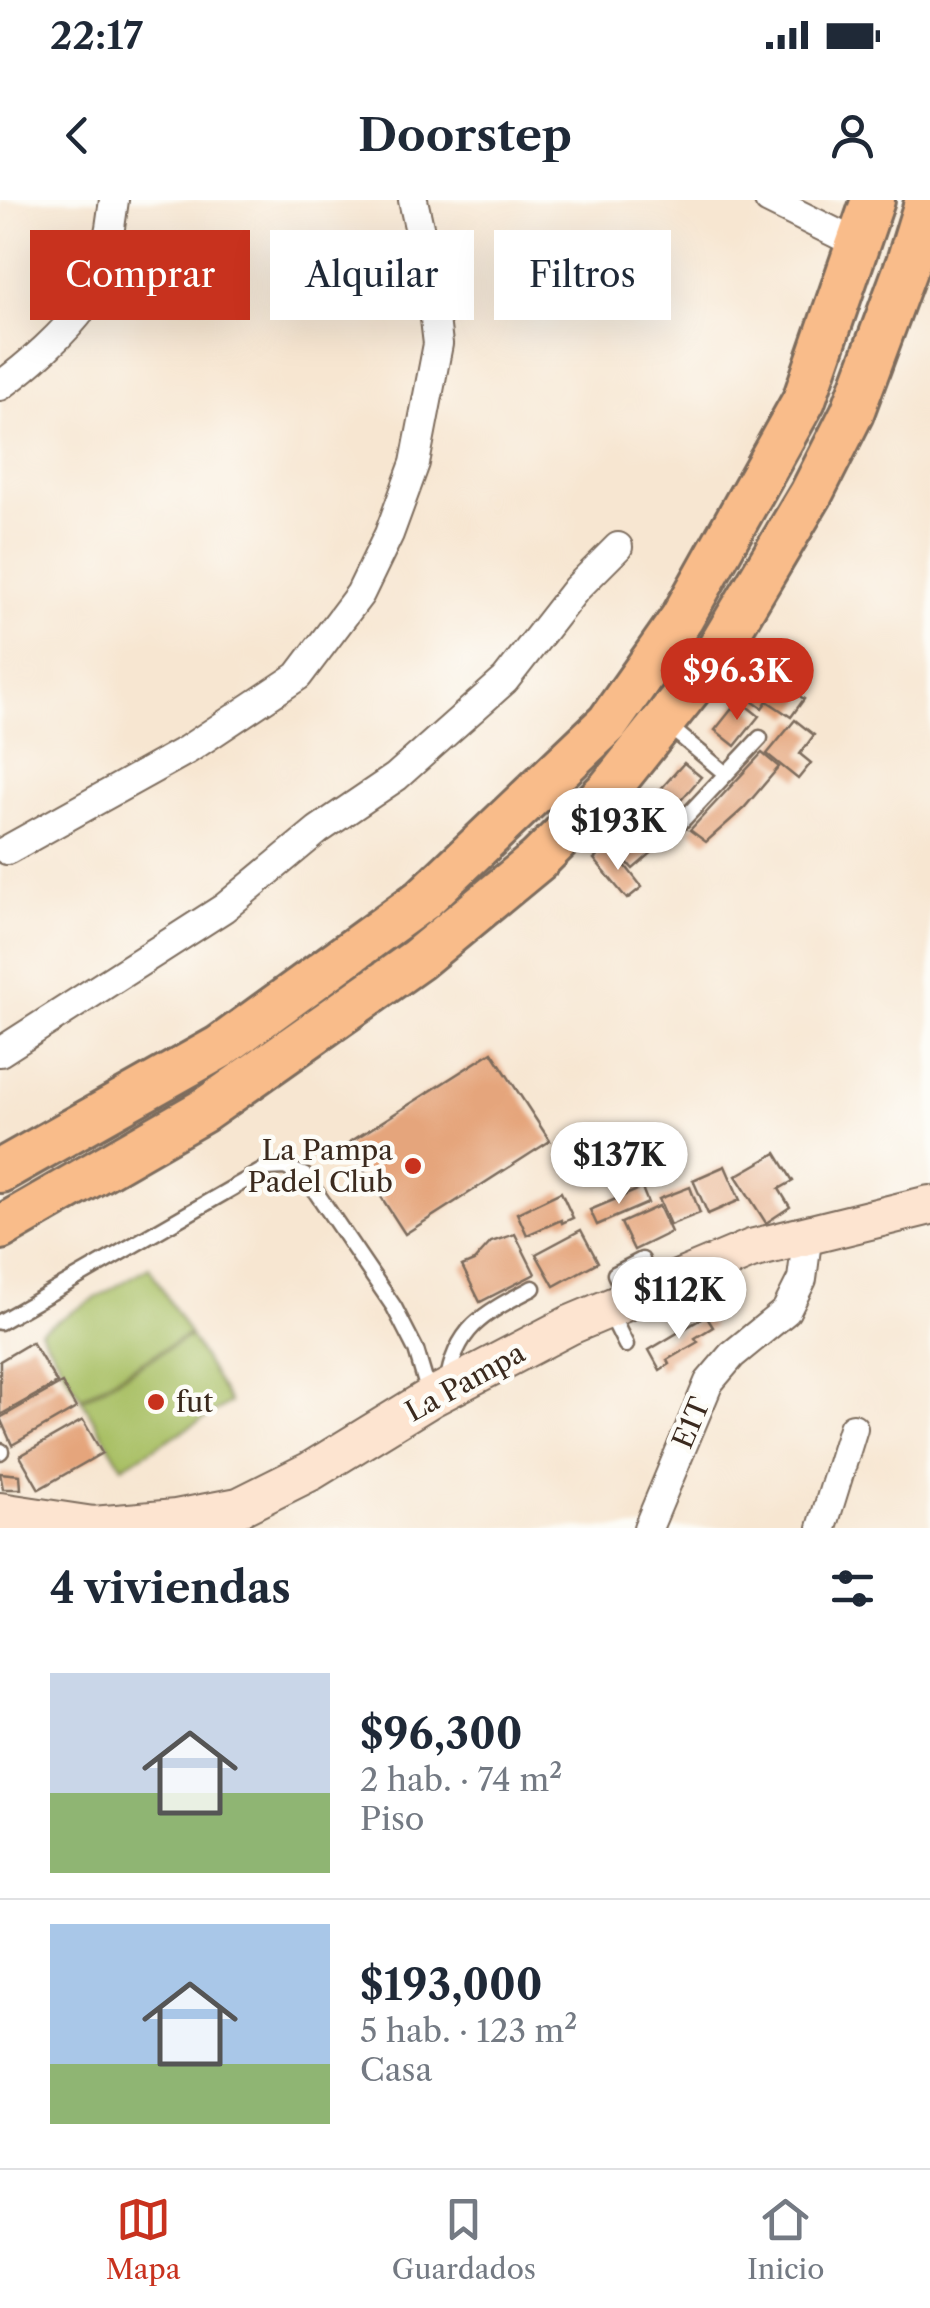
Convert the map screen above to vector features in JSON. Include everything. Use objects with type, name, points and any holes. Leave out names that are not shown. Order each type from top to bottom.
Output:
[{"type":"main road","points":[[0,1171],[220,1047],[422,900],[608,723],[682,618],[804,400],[873,200]]},
{"type":"main road","points":[[3,1221],[202,1112],[418,960],[538,860],[610,788],[711,662],[770,567],[852,413],[908,262],[926,200]]},
{"type":"street","points":[[0,386],[20,372],[88,303],[110,235],[114,200]]},
{"type":"street","points":[[8,850],[187,750],[298,676],[360,594],[390,534],[415,463],[438,344],[430,277],[413,200]]},
{"type":"street","points":[[768,200],[858,244]]},
{"type":"street","points":[[0,1052],[224,908],[318,830],[396,778],[505,680],[576,589],[618,547]]},
{"type":"street","name":"La Pampa","points":[[0,1512],[93,1526],[239,1507],[312,1472],[438,1394],[570,1325],[751,1249],[930,1205]]},
{"type":"street","name":"E1T","points":[[648,1528],[708,1382],[732,1354],[786,1310],[802,1279],[808,1232]]},
{"type":"street","points":[[822,1528],[853,1428]]},
{"type":"lane","points":[[664,722],[726,774]]},
{"type":"lane","points":[[610,788],[653,826],[665,828],[680,823],[760,738]]},
{"type":"lane","points":[[0,1322],[267,1168],[285,1167],[306,1176],[394,1306],[438,1394]]},
{"type":"lane","points":[[626,1345],[615,1274],[642,1260]]},
{"type":"lane","points":[[438,1394],[451,1357],[484,1314],[533,1288]]},
{"type":"green space","name":"fut","points":[[149,1267],[189,1334],[81,1398],[40,1331]]},
{"type":"green space","name":"fut","points":[[190,1336],[230,1403],[122,1467],[82,1400]]},
{"type":"building","points":[[760,669],[804,699],[791,717],[767,701],[762,708],[743,695]]},
{"type":"building","points":[[739,700],[759,716],[735,746],[715,730]]},
{"type":"building","points":[[795,720],[814,735],[800,754],[811,763],[798,779],[767,754]]},
{"type":"building","points":[[762,753],[779,767],[744,808],[706,842],[690,830]]},
{"type":"building","points":[[684,763],[701,777],[668,815],[651,800]]},
{"type":"building","points":[[634,826],[655,850],[633,869],[612,845]]},
{"type":"building","points":[[610,846],[642,887],[627,899],[594,859]]},
{"type":"building","points":[[492,1052],[550,1141],[405,1234],[347,1144]]},
{"type":"building","points":[[776,1153],[793,1181],[779,1189],[790,1207],[766,1223],[736,1176]]},
{"type":"building","points":[[725,1166],[740,1200],[708,1214],[693,1180]]},
{"type":"building","points":[[690,1187],[700,1213],[670,1225],[659,1199]]},
{"type":"building","points":[[642,1188],[648,1203],[597,1225],[590,1210]]},
{"type":"building","points":[[561,1192],[573,1218],[527,1235],[517,1213]]},
{"type":"building","points":[[659,1206],[671,1232],[634,1250],[621,1223]]},
{"type":"building","points":[[581,1230],[598,1262],[554,1286],[536,1254]]},
{"type":"building","points":[[515,1234],[535,1274],[480,1302],[462,1266],[474,1261],[491,1242]]},
{"type":"building","points":[[706,1316],[713,1327],[695,1338],[698,1342],[667,1360],[669,1364],[660,1370],[649,1350]]},
{"type":"building","points":[[32,1342],[57,1383],[0,1415],[0,1361]]},
{"type":"building","points":[[62,1383],[76,1408],[12,1445],[0,1418]]},
{"type":"building","points":[[83,1420],[102,1453],[39,1489],[20,1456]]},
{"type":"building","points":[[0,1473],[20,1475],[21,1489],[3,1489]]},
{"type":"place","name":"La Pampa Padel Club","points":[[413,1166]]},
{"type":"place","name":"fut","points":[[156,1402]]}]
